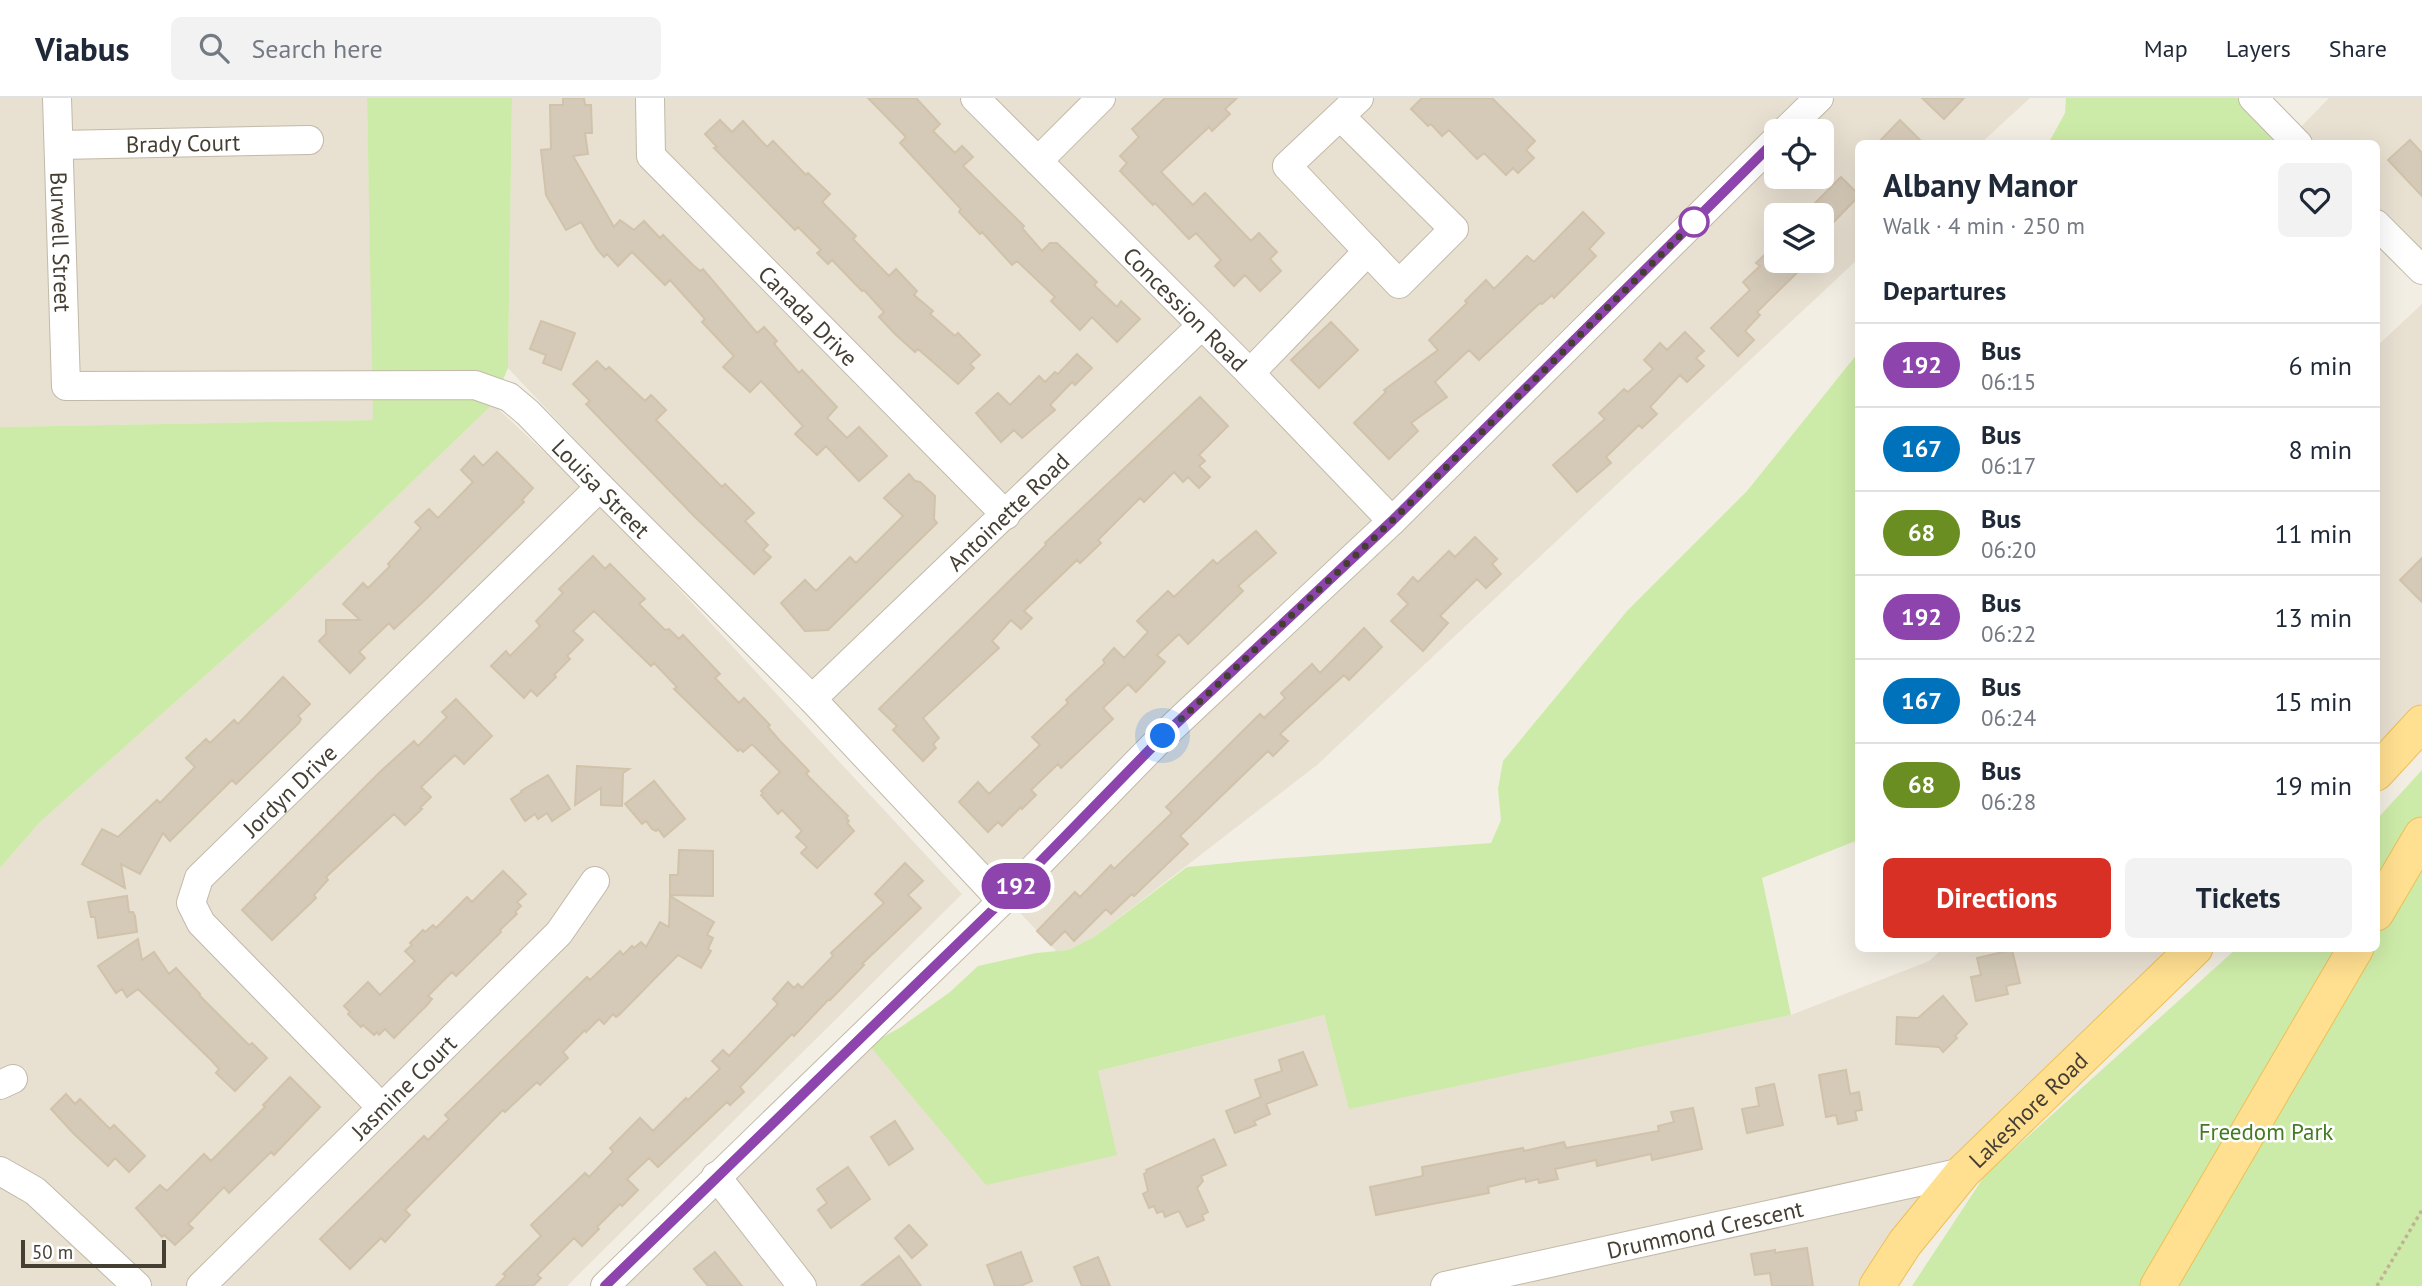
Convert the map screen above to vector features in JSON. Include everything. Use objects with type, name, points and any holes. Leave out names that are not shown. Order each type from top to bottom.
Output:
[{"type":"main road","points":[[2380,769],[2422,723]]},
{"type":"main road","points":[[2380,906],[2422,835]]},
{"type":"main road","name":"Lakeshore Road","points":[[1877,1286],[1905,1243],[1963,1172],[2191,952]]},
{"type":"main road","points":[[2158,1286],[2354,952]]},
{"type":"street","name":"Burwell Street","points":[[57,98],[66,386]]},
{"type":"street","name":"Canada Drive","points":[[650,98],[651,156],[1006,514]]},
{"type":"street","name":"Concession Road","points":[[975,98],[1250,373],[1392,521]]},
{"type":"street","points":[[1038,161],[1101,98]]},
{"type":"street","points":[[1797,119],[1819,98]]},
{"type":"street","points":[[2253,98],[2294,140]]},
{"type":"street","points":[[1350,107],[1454,229],[1399,284],[1287,166],[1350,107]]},
{"type":"street","name":"Brady Court","points":[[59,145],[309,140]]},
{"type":"street","points":[[605,1286],[1002,901],[1163,736],[1392,521],[1764,152]]},
{"type":"street","points":[[2380,228],[2422,271]]},
{"type":"street","points":[[1250,373],[1368,251]]},
{"type":"street","name":"Antoinette Road","points":[[812,699],[1202,325]]},
{"type":"street","name":"Louisa Street","points":[[66,386],[475,385],[509,397],[812,699],[1002,901]]},
{"type":"street","name":"Jordyn Drive","points":[[381,1107],[201,923],[191,903],[199,878],[600,487]]},
{"type":"street","name":"Jasmine Court","points":[[201,1286],[559,933],[595,881]]},
{"type":"street","points":[[0,1171],[35,1191],[137,1286]]},
{"type":"street","name":"Drummond Crescent","points":[[1445,1286],[1963,1172]]},
{"type":"street","points":[[716,1176],[802,1286]]},
{"type":"path","points":[[2377,1286],[2422,1210]]},
{"type":"shaded area","points":[[0,98],[367,98],[374,420],[0,427]]},
{"type":"shaded area","points":[[512,98],[2030,98],[1984,140],[1855,140],[1855,262],[1317,765],[1094,937],[1068,950],[1056,951],[508,368]]},
{"type":"shaded area","points":[[2329,98],[2422,98],[2422,256],[2380,212],[2380,140],[2311,140],[2299,129]]},
{"type":"shaded area","points":[[2422,304],[2422,703],[2380,747],[2380,343]]},
{"type":"shaded area","points":[[493,404],[604,508],[962,894],[567,1286],[0,1286],[0,868],[39,823],[279,610]]},
{"type":"shaded area","points":[[1939,952],[2183,952],[1872,1286],[618,1286],[869,1045],[1098,1071],[1324,1015],[1349,1108],[1791,1015],[1929,961]]},
{"type":"green space","points":[[367,98],[512,98],[508,368],[493,404],[279,610],[39,823],[0,868],[0,427],[373,420]]},
{"type":"green space","points":[[2066,98],[2240,98],[2279,140],[2050,140],[2065,113]]},
{"type":"green space","points":[[1855,357],[1855,841],[1762,878],[1791,1015],[1349,1109],[1324,1015],[1098,1071],[1117,1155],[986,1185],[869,1045],[901,1027],[950,992],[978,966],[1036,953],[1068,950],[1094,937],[1187,867],[1491,843],[1501,820],[1498,789],[1503,761],[1627,611],[1747,491]]},
{"type":"green space","name":"Freedom Park","points":[[2422,770],[2422,1286],[1912,1286],[1985,1175],[2233,952],[2380,952],[2380,816]]},
{"type":"building","points":[[563,98],[584,98],[585,105],[591,105],[592,133],[585,133],[588,154],[573,156],[614,227],[620,220],[634,230],[644,221],[660,238],[663,235],[700,271],[703,269],[757,333],[764,327],[777,341],[774,344],[799,373],[802,370],[837,407],[827,418],[847,438],[859,427],[887,456],[859,481],[826,446],[817,455],[795,434],[803,426],[761,381],[750,392],[723,367],[734,356],[702,322],[705,319],[670,280],[665,285],[632,252],[618,266],[607,254],[604,257],[581,222],[566,230],[546,195],[541,150],[551,149],[550,105],[563,105]]},
{"type":"building","points":[[868,98],[916,98],[940,124],[933,131],[955,153],[962,146],[973,157],[963,166],[1024,226],[1022,228],[1042,251],[1050,243],[1057,243],[1097,282],[1094,285],[1117,307],[1121,301],[1140,319],[1117,342],[1092,317],[1080,330],[1051,301],[1055,297],[1017,261],[1012,265],[982,232],[980,234],[959,212],[961,209],[900,143],[906,137]]},
{"type":"building","points":[[1165,98],[1237,98],[1225,109],[1230,114],[1212,131],[1209,127],[1161,172],[1193,205],[1205,193],[1251,241],[1259,233],[1277,252],[1270,259],[1281,271],[1260,291],[1245,275],[1234,286],[1215,266],[1221,260],[1196,233],[1189,239],[1120,171],[1127,163],[1120,156],[1139,137],[1132,129]]},
{"type":"building","points":[[1422,98],[1492,98],[1535,141],[1526,150],[1534,158],[1518,173],[1513,168],[1506,175],[1484,153],[1477,159],[1449,130],[1442,136],[1431,124],[1428,126],[1411,109]]},
{"type":"building","points":[[1922,98],[1964,98],[1944,119]]},
{"type":"building","points":[[720,120],[732,132],[743,121],[767,147],[773,141],[806,175],[808,173],[830,194],[822,202],[856,236],[853,239],[889,276],[896,269],[917,291],[914,295],[933,311],[930,314],[955,336],[958,333],[980,355],[970,364],[974,368],[958,384],[918,349],[915,352],[895,334],[879,317],[884,312],[864,290],[832,260],[828,264],[817,253],[821,250],[798,227],[795,230],[714,148],[717,147],[705,134]]},
{"type":"building","points":[[1900,120],[1920,140],[1881,140]]},
{"type":"building","points":[[2410,140],[2422,153],[2422,196],[2388,160]]},
{"type":"building","points":[[1841,177],[1855,191],[1855,200],[1834,222],[1834,203],[1815,203],[1829,189],[1834,189],[1834,184]]},
{"type":"building","points":[[1583,212],[1604,233],[1589,249],[1596,256],[1554,298],[1552,295],[1540,303],[1479,360],[1469,350],[1435,382],[1447,397],[1411,423],[1418,431],[1389,459],[1354,423],[1386,392],[1384,390],[1438,350],[1429,340],[1486,280],[1494,289],[1527,256],[1534,262]]},
{"type":"building","points":[[1764,255],[1764,273],[1797,273],[1757,312],[1760,315],[1745,331],[1754,340],[1738,356],[1711,328],[1750,290],[1743,282],[1760,266],[1756,263]]},
{"type":"building","points":[[541,321],[575,333],[561,370],[543,363],[546,355],[530,349]]},
{"type":"building","points":[[1331,322],[1358,350],[1319,388],[1291,360]]},
{"type":"building","points":[[1685,332],[1704,351],[1696,358],[1704,366],[1687,382],[1680,375],[1650,407],[1657,414],[1642,428],[1639,425],[1606,457],[1611,463],[1577,492],[1553,465],[1605,419],[1599,413],[1624,389],[1628,392],[1653,369],[1644,360],[1660,343],[1667,350]]},
{"type":"building","points":[[1077,354],[1092,368],[1075,385],[1072,382],[1050,405],[1055,410],[1022,438],[1014,430],[1001,442],[976,413],[998,393],[1010,405],[1039,376],[1045,382],[1055,372],[1058,374]]},
{"type":"building","points":[[597,361],[606,370],[609,367],[645,401],[651,395],[666,410],[656,420],[722,487],[725,484],[754,513],[745,521],[768,545],[763,550],[771,557],[754,574],[586,404],[590,401],[573,384]]},
{"type":"building","points":[[1200,397],[1228,426],[1199,455],[1205,461],[1199,466],[1210,477],[1199,488],[1188,477],[1183,482],[1174,472],[1144,502],[1140,498],[1098,540],[1101,543],[1080,563],[1077,560],[1024,611],[1032,618],[1021,629],[1011,620],[992,641],[999,648],[923,718],[939,738],[933,744],[936,748],[923,761],[893,730],[897,726],[879,709],[1046,545],[1045,543]]},
{"type":"building","points":[[497,452],[533,488],[522,500],[524,502],[394,629],[389,623],[359,652],[365,658],[350,673],[319,641],[326,634],[326,620],[360,620],[343,604],[363,583],[368,588],[390,566],[388,564],[421,528],[415,522],[429,509],[438,518],[473,482],[461,470],[474,456],[483,466]]},
{"type":"building","points":[[909,474],[935,496],[934,519],[937,523],[828,630],[805,631],[781,603],[805,580],[816,591],[850,557],[856,563],[903,516],[884,498]]},
{"type":"building","points":[[1256,531],[1276,553],[1238,586],[1243,591],[1188,644],[1179,634],[1157,655],[1165,662],[1136,692],[1128,684],[1103,708],[1113,719],[1061,768],[1058,764],[1031,790],[1036,795],[1022,809],[1021,807],[1002,826],[998,822],[988,832],[959,802],[978,782],[989,794],[1040,745],[1032,737],[1105,663],[1103,660],[1114,648],[1124,658],[1148,632],[1137,621],[1168,591],[1174,597],[1213,560],[1217,564]]},
{"type":"building","points":[[1475,537],[1497,559],[1492,564],[1501,574],[1486,588],[1477,579],[1440,616],[1448,623],[1423,651],[1391,621],[1408,604],[1398,594],[1413,577],[1418,582],[1449,551],[1455,557]]},
{"type":"building","points":[[593,556],[605,569],[610,564],[645,599],[639,604],[665,630],[669,629],[679,639],[683,635],[720,674],[715,678],[739,703],[744,698],[809,771],[806,774],[848,816],[847,823],[854,831],[817,868],[801,853],[807,847],[796,837],[802,831],[782,810],[778,814],[761,795],[761,791],[780,772],[752,744],[743,752],[740,749],[738,751],[674,689],[677,687],[654,663],[651,666],[594,611],[573,631],[583,640],[567,656],[570,659],[554,675],[556,677],[537,696],[531,690],[524,698],[491,666],[506,651],[510,656],[540,626],[536,621],[563,593],[559,589]]},
{"type":"building","points":[[2422,558],[2422,602],[2400,580]]},
{"type":"building","points":[[1364,628],[1382,647],[1349,680],[1344,675],[1280,734],[1288,741],[1273,756],[1268,751],[1180,836],[1188,844],[1134,896],[1132,894],[1111,914],[1106,909],[1074,941],[1065,931],[1051,945],[1037,931],[1075,892],[1080,897],[1111,865],[1114,869],[1172,813],[1166,807],[1260,714],[1264,718],[1285,698],[1281,693],[1312,664],[1320,673]]},
{"type":"building","points":[[283,677],[310,704],[298,716],[301,719],[299,723],[236,784],[232,780],[170,841],[163,833],[140,874],[121,864],[125,888],[82,864],[102,829],[118,837],[157,800],[160,803],[195,767],[186,758],[206,739],[210,743],[234,720],[238,724]]},
{"type":"building","points":[[456,699],[492,736],[464,764],[455,755],[421,787],[431,797],[420,808],[422,809],[405,825],[394,814],[326,877],[328,880],[314,895],[316,898],[272,940],[242,910],[381,771],[414,741],[418,746],[447,717],[442,712]]},
{"type":"building","points":[[577,766],[629,769],[623,773],[622,806],[601,805],[601,788],[575,805]]},
{"type":"building","points":[[548,775],[570,809],[552,821],[547,813],[538,819],[535,814],[525,821],[511,799]]},
{"type":"building","points":[[654,781],[685,819],[664,837],[646,821],[642,824],[625,804]]},
{"type":"building","points":[[679,850],[713,851],[713,896],[670,895],[670,875],[678,875]]},
{"type":"building","points":[[905,863],[923,881],[908,895],[921,908],[740,1087],[744,1092],[730,1105],[727,1102],[658,1167],[649,1158],[627,1179],[638,1190],[597,1227],[599,1229],[582,1246],[574,1238],[537,1275],[541,1278],[533,1286],[496,1286],[506,1276],[503,1274],[541,1236],[531,1225],[585,1173],[589,1177],[613,1152],[610,1148],[640,1118],[653,1131],[686,1098],[688,1100],[720,1069],[712,1061],[723,1050],[729,1056],[778,1004],[773,999],[788,982],[794,988],[798,984],[802,988],[833,956],[831,953],[884,903],[875,894]]},
{"type":"building","points":[[503,871],[526,894],[517,902],[521,906],[515,912],[517,914],[501,932],[456,976],[452,972],[428,996],[432,999],[427,1005],[394,1038],[385,1029],[379,1035],[377,1032],[374,1035],[363,1025],[361,1027],[344,1006],[368,982],[380,995],[415,961],[405,951],[412,945],[410,943],[423,930],[425,932],[433,925],[436,928],[467,897],[472,902]]},
{"type":"building","points":[[127,896],[129,912],[133,912],[135,916],[137,932],[98,938],[95,917],[91,917],[88,902]]},
{"type":"building","points":[[670,896],[714,922],[707,935],[713,938],[708,949],[711,951],[701,968],[678,955],[619,1015],[616,1017],[613,1014],[604,1024],[599,1019],[586,1032],[585,1030],[563,1052],[568,1058],[540,1085],[537,1082],[505,1112],[503,1110],[405,1210],[410,1215],[385,1242],[381,1238],[350,1269],[320,1239],[424,1136],[428,1140],[449,1119],[445,1115],[587,977],[590,980],[620,951],[623,955],[641,942],[646,947],[660,922],[669,927]]},
{"type":"building","points":[[138,939],[142,960],[154,952],[169,974],[176,968],[249,1045],[252,1043],[267,1058],[235,1091],[216,1073],[219,1069],[211,1060],[138,989],[127,997],[122,989],[116,993],[98,966]]},
{"type":"building","points":[[2012,952],[2020,983],[2006,986],[2008,994],[1976,1001],[1971,977],[1981,975],[1977,958]]},
{"type":"building","points":[[1943,996],[1967,1024],[1955,1036],[1957,1038],[1943,1052],[1939,1047],[1896,1044],[1897,1017],[1918,1018]]},
{"type":"building","points":[[1303,1052],[1317,1085],[1266,1104],[1270,1114],[1254,1121],[1256,1125],[1235,1133],[1226,1111],[1261,1097],[1255,1080],[1282,1071],[1279,1060]]},
{"type":"building","points":[[1846,1070],[1850,1094],[1859,1092],[1862,1110],[1855,1111],[1857,1120],[1838,1124],[1836,1115],[1826,1117],[1819,1075]]},
{"type":"building","points":[[290,1077],[320,1107],[274,1155],[271,1152],[229,1193],[224,1187],[188,1224],[193,1228],[175,1245],[164,1235],[162,1237],[136,1208],[160,1185],[167,1191],[204,1154],[211,1161],[265,1107],[263,1105]]},
{"type":"building","points":[[1774,1084],[1783,1125],[1747,1133],[1742,1109],[1759,1106],[1756,1088]]},
{"type":"building","points":[[66,1094],[75,1104],[80,1099],[110,1129],[114,1125],[145,1156],[129,1172],[115,1158],[108,1166],[51,1109]]},
{"type":"building","points":[[1693,1108],[1702,1149],[1652,1160],[1651,1154],[1597,1166],[1596,1160],[1555,1169],[1558,1179],[1539,1183],[1538,1179],[1526,1182],[1525,1178],[1488,1187],[1489,1193],[1376,1215],[1370,1187],[1423,1176],[1422,1167],[1523,1148],[1524,1151],[1564,1142],[1566,1148],[1659,1131],[1658,1126],[1674,1122],[1671,1112]]},
{"type":"building","points":[[895,1121],[913,1149],[889,1165],[871,1137]]},
{"type":"building","points":[[1214,1139],[1226,1165],[1201,1176],[1203,1181],[1197,1188],[1208,1212],[1202,1215],[1204,1220],[1187,1227],[1179,1211],[1165,1217],[1163,1211],[1157,1213],[1154,1206],[1149,1208],[1143,1194],[1148,1191],[1144,1174],[1146,1170]]},
{"type":"building","points":[[848,1167],[870,1199],[831,1228],[818,1210],[827,1203],[817,1189]]},
{"type":"building","points":[[909,1225],[927,1245],[912,1258],[895,1238]]},
{"type":"building","points":[[1807,1248],[1813,1286],[1772,1286],[1770,1273],[1755,1275],[1751,1254]]},
{"type":"building","points":[[715,1252],[742,1286],[708,1286],[694,1269]]},
{"type":"building","points":[[1021,1252],[1032,1281],[1020,1286],[995,1286],[987,1265]]},
{"type":"building","points":[[899,1256],[921,1286],[861,1286]]},
{"type":"building","points":[[1098,1257],[1110,1286],[1082,1286],[1074,1267]]},
{"type":"bus line","name":"192","points":[[605,1286],[1002,901],[1163,736],[1392,521],[1764,152]]},
{"type":"route","points":[[1163,736],[1392,521],[1694,222]]}]
